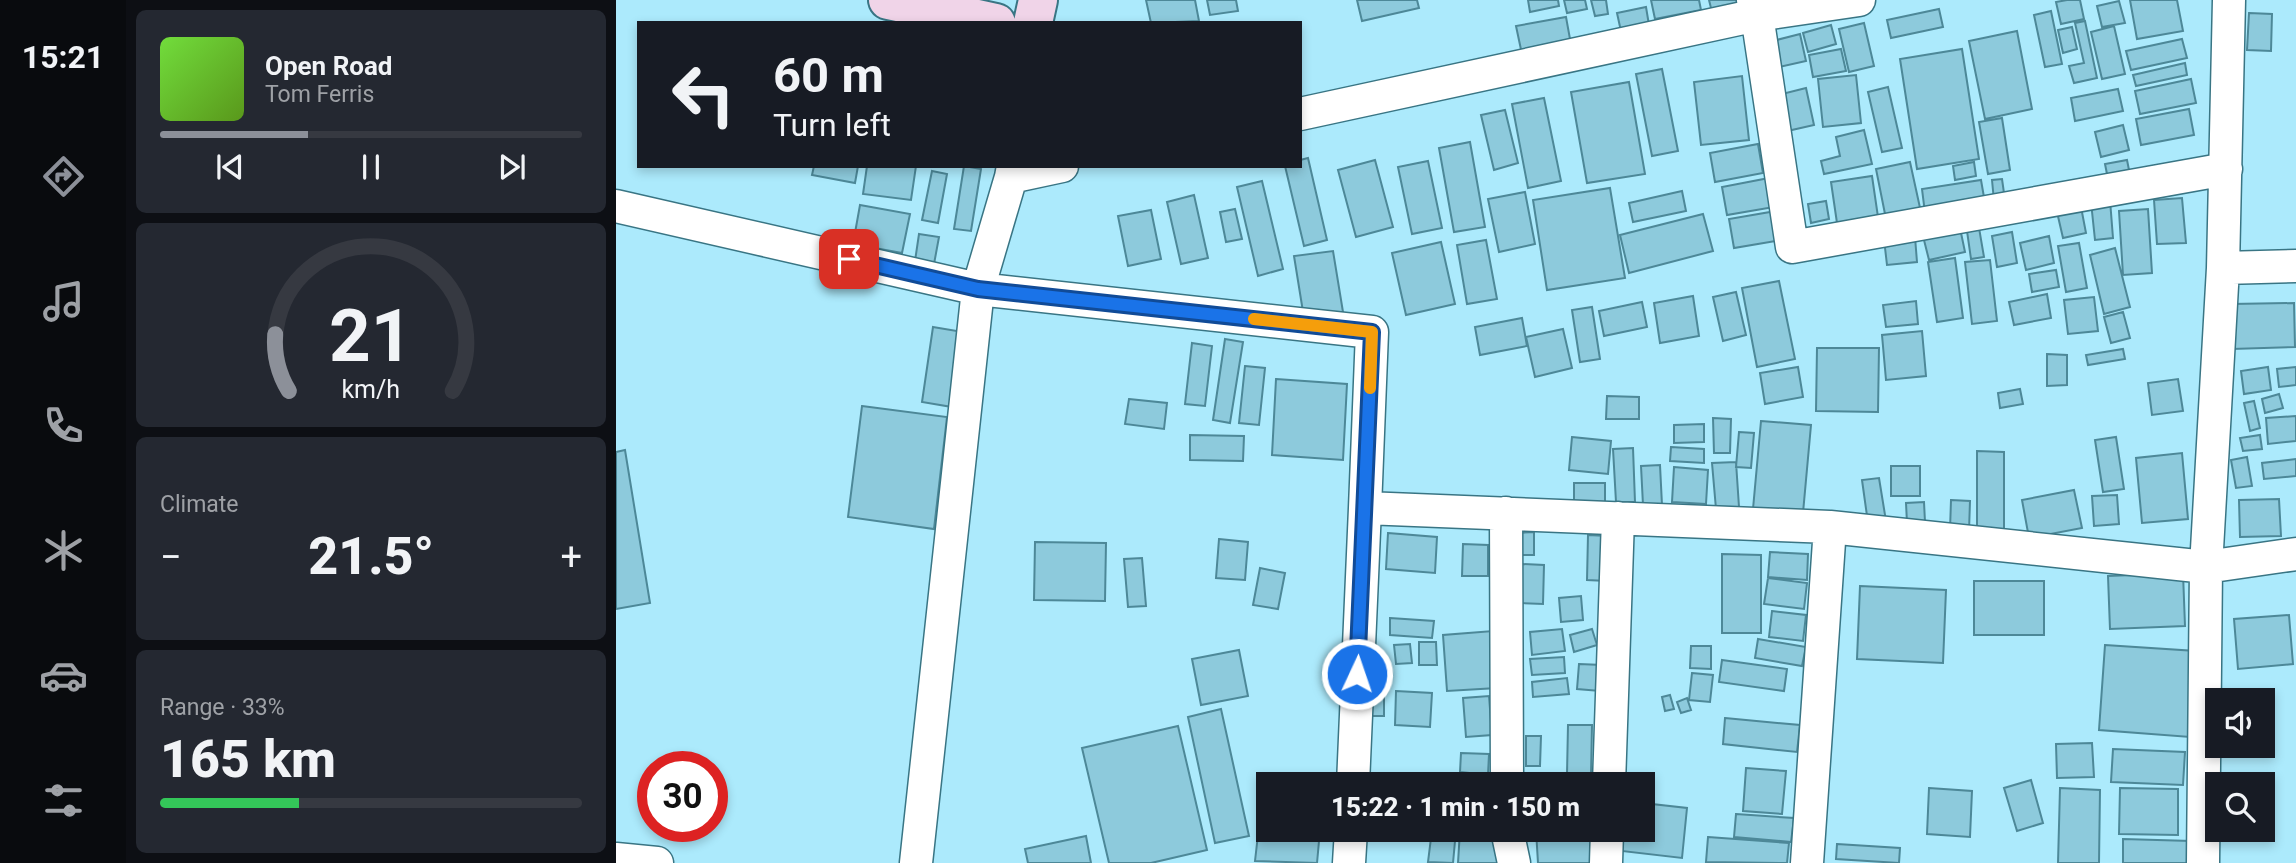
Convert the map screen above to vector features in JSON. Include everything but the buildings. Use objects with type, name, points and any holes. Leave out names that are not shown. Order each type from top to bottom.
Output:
[{"type":"main road","points":[[888,0],[987,21]]},
{"type":"main road","points":[[1033,21],[1038,0]]},
{"type":"street","points":[[1302,114],[1755,8],[1859,0]]},
{"type":"street","points":[[2203,863],[2206,568],[2223,268],[2229,0]]},
{"type":"street","points":[[1755,8],[1792,247],[2226,169]]},
{"type":"street","points":[[916,863],[978,289],[1012,172],[1045,168]]},
{"type":"street","points":[[616,206],[978,289],[1372,332],[1354,772]]},
{"type":"street","points":[[2223,268],[2296,266]]},
{"type":"street","points":[[1365,508],[1830,527],[2206,568],[2296,554]]},
{"type":"street","points":[[1506,513],[1507,772]]},
{"type":"street","points":[[1609,772],[1618,518]]},
{"type":"street","points":[[1807,863],[1830,527]]},
{"type":"street","points":[[1349,863],[1350,842]]},
{"type":"street","points":[[1510,842],[1514,863]]},
{"type":"street","points":[[1606,863],[1607,842]]},
{"type":"street","points":[[616,859],[657,863]]},
{"type":"slow traffic","points":[[1254,319],[1372,332],[1370,388]]},
{"type":"route","points":[[849,259],[978,289],[1372,332],[1357,674]]}]
